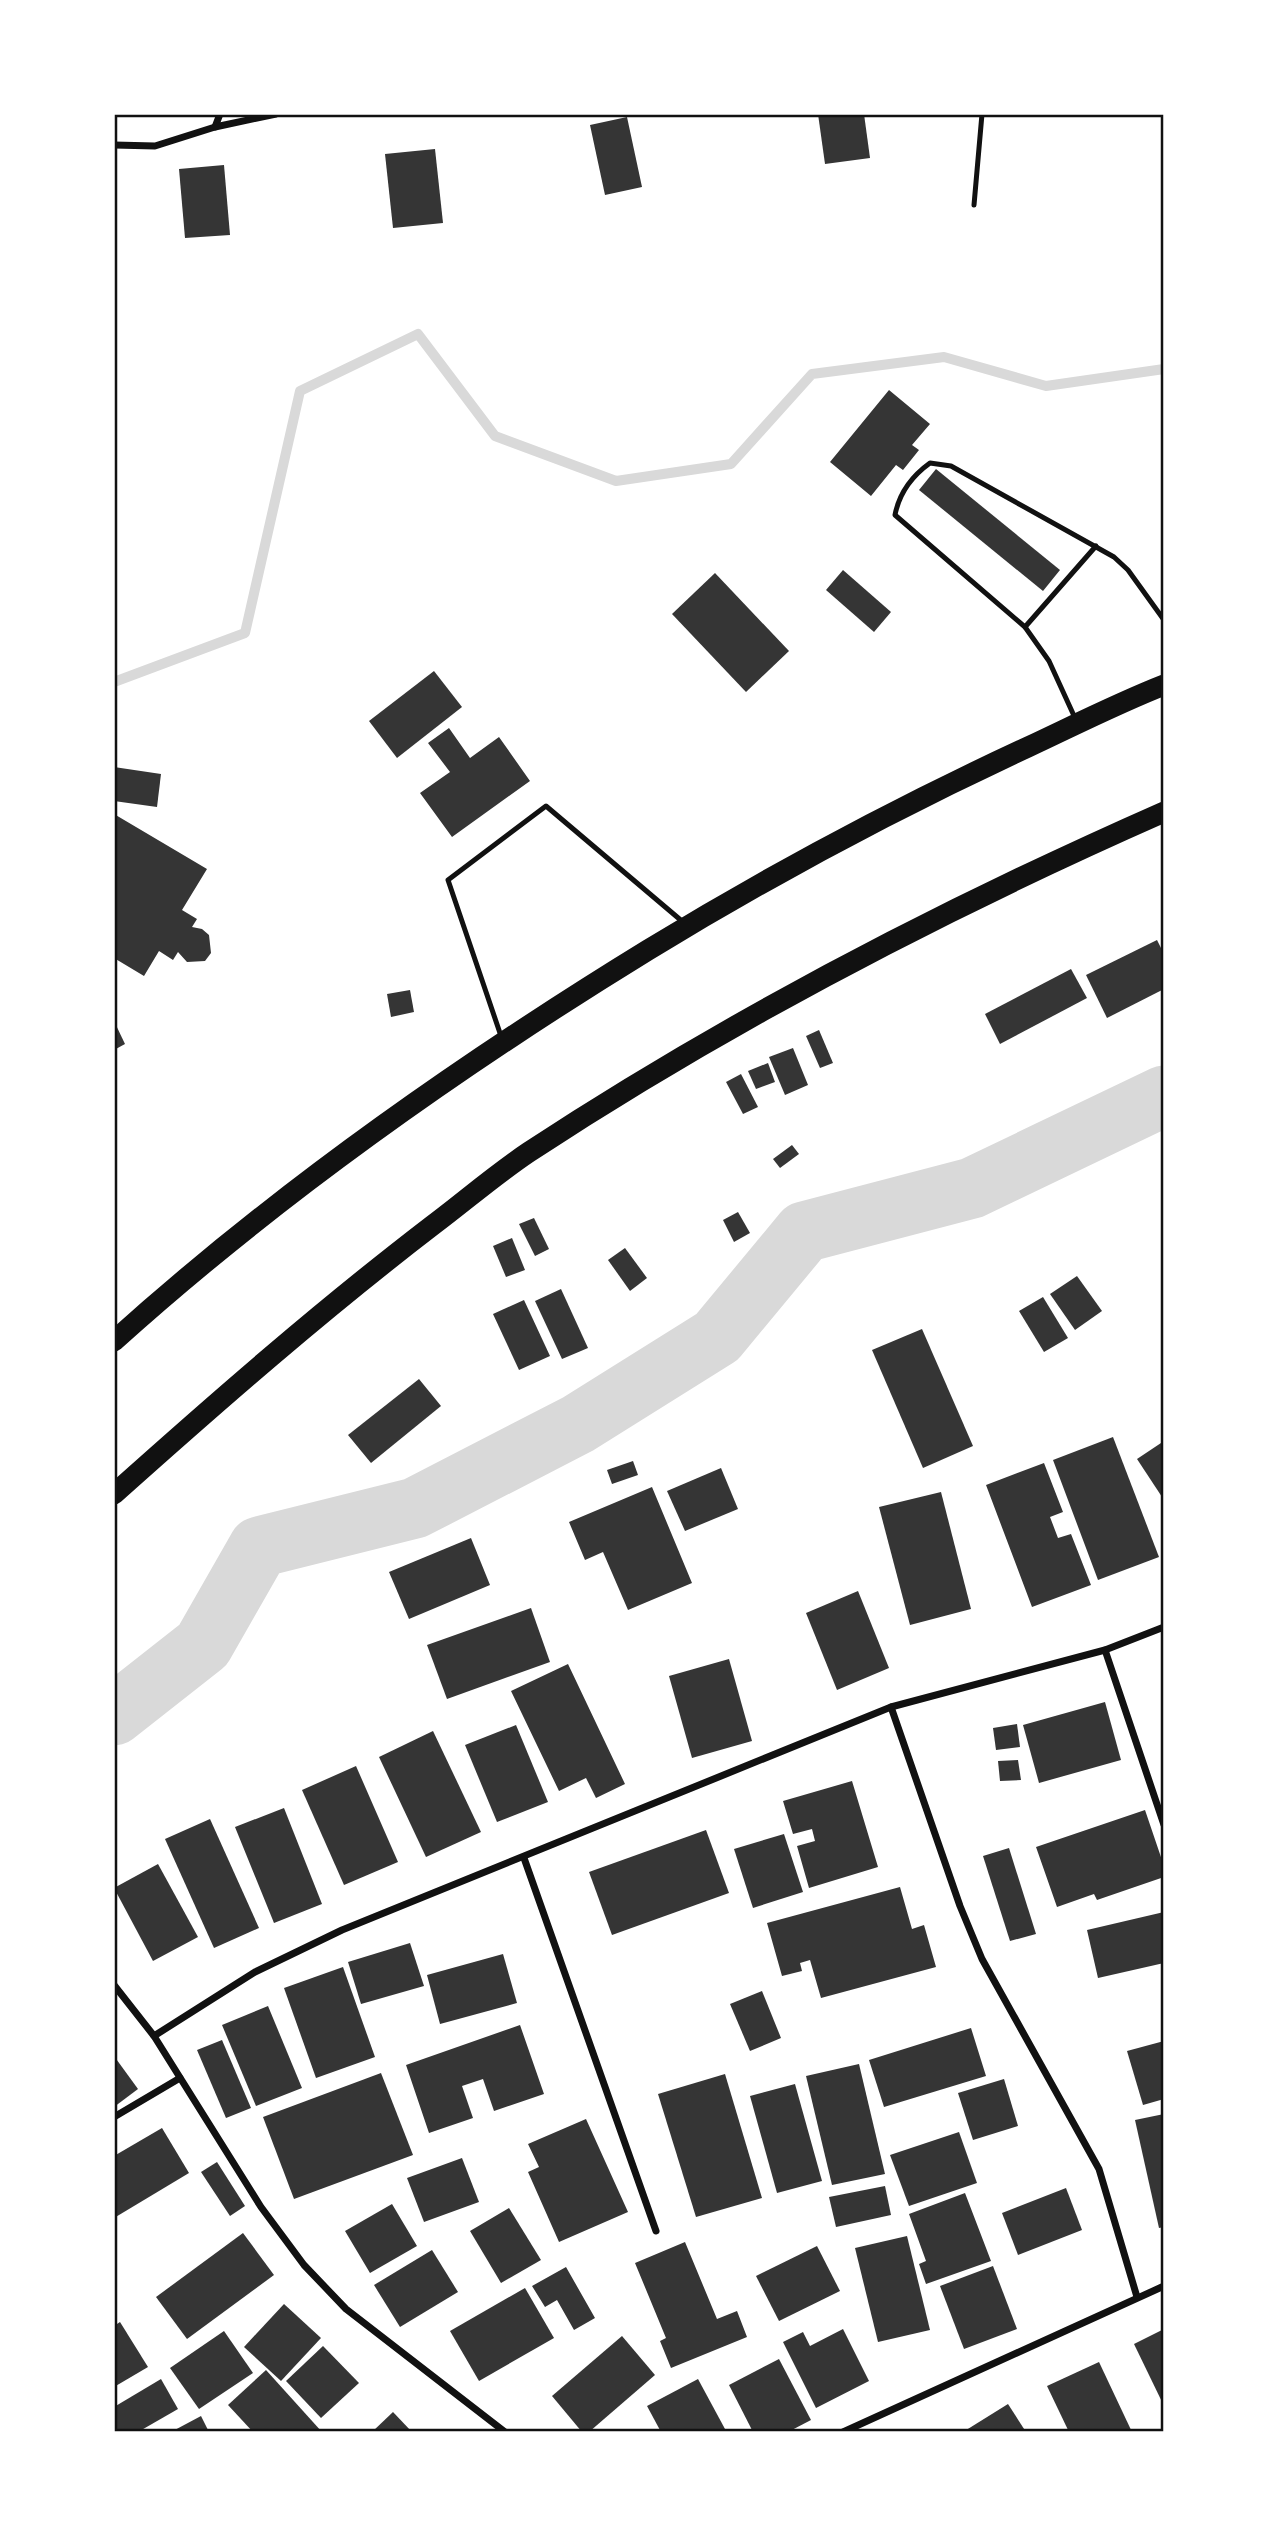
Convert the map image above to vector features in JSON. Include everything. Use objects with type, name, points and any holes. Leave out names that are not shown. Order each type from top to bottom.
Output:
[{"type":"highway","points":[[114,1341],[298,1187],[449,1076],[688,926],[763,880],[904,804],[1164,685]]},
{"type":"highway","points":[[114,1494],[353,1286],[527,1153],[714,1039],[864,954],[1049,863],[1164,812]]},
{"type":"street","points":[[215,127],[219,114]]},
{"type":"street","points":[[114,145],[155,146],[264,114],[276,114]]},
{"type":"street","points":[[154,2036],[255,1972],[342,1930],[891,1707],[1105,1650],[1164,1627]]},
{"type":"street","points":[[1105,1650],[1164,1825]]},
{"type":"street","points":[[891,1707],[960,1906],[982,1959],[1098,2169],[1137,2297]]},
{"type":"street","points":[[524,1858],[656,2231]]},
{"type":"street","points":[[114,1985],[154,2036],[261,2207],[304,2265],[346,2309],[505,2432]]},
{"type":"street","points":[[114,2118],[180,2078]]},
{"type":"street","points":[[843,2432],[1164,2286]]},
{"type":"lane","points":[[974,205],[982,114]]},
{"type":"lane","points":[[1078,723],[1049,661],[1025,627],[895,515],[898,503],[919,471],[930,463],[951,466],[1096,546],[1128,569],[1164,620]]},
{"type":"lane","points":[[1025,627],[1096,546]]},
{"type":"lane","points":[[503,1042],[449,880],[546,806],[688,926]]},
{"type":"building","points":[[818,114],[864,114],[870,158],[825,164]]},
{"type":"building","points":[[627,117],[642,187],[605,195],[590,125]]},
{"type":"building","points":[[435,149],[443,223],[393,228],[385,154]]},
{"type":"building","points":[[224,165],[230,235],[185,238],[179,169]]},
{"type":"building","points":[[889,390],[930,424],[912,445],[919,450],[903,470],[896,465],[871,496],[830,462]]},
{"type":"building","points":[[936,469],[1060,570],[1043,591],[919,490]]},
{"type":"building","points":[[843,570],[891,612],[874,632],[826,590]]},
{"type":"building","points":[[715,573],[789,651],[746,692],[672,614]]},
{"type":"building","points":[[434,671],[462,707],[397,758],[369,721]]},
{"type":"building","points":[[449,728],[470,758],[499,737],[530,781],[452,837],[420,793],[450,772],[428,743]]},
{"type":"building","points":[[114,767],[161,774],[157,807],[114,801]]},
{"type":"building","points":[[114,814],[207,869],[182,910],[197,919],[192,927],[202,929],[209,935],[211,953],[205,961],[187,962],[178,952],[173,960],[159,951],[144,976],[114,958]]},
{"type":"building","points":[[1157,940],[1164,954],[1164,989],[1107,1018],[1086,975]]},
{"type":"building","points":[[1071,969],[1087,998],[1000,1044],[985,1014]]},
{"type":"building","points":[[410,990],[414,1012],[391,1017],[387,994]]},
{"type":"building","points":[[114,1021],[125,1044],[114,1050]]},
{"type":"building","points":[[819,1030],[833,1063],[820,1068],[806,1036]]},
{"type":"building","points":[[793,1048],[808,1085],[785,1095],[769,1057]]},
{"type":"building","points":[[768,1063],[775,1082],[756,1089],[748,1071]]},
{"type":"building","points":[[741,1074],[758,1107],[743,1114],[726,1082]]},
{"type":"building","points":[[792,1145],[799,1154],[780,1168],[773,1159]]},
{"type":"building","points":[[738,1212],[750,1233],[734,1242],[723,1220]]},
{"type":"building","points":[[534,1218],[549,1249],[535,1256],[519,1224]]},
{"type":"building","points":[[512,1238],[525,1270],[506,1277],[493,1246]]},
{"type":"building","points":[[625,1248],[647,1278],[630,1291],[608,1260]]},
{"type":"building","points":[[1077,1276],[1102,1311],[1075,1330],[1050,1294]]},
{"type":"building","points":[[561,1289],[588,1348],[562,1359],[535,1301]]},
{"type":"building","points":[[1043,1297],[1068,1338],[1044,1352],[1019,1311]]},
{"type":"building","points":[[524,1300],[550,1356],[519,1370],[493,1314]]},
{"type":"building","points":[[922,1329],[973,1446],[923,1468],[872,1350]]},
{"type":"building","points":[[419,1379],[441,1406],[371,1463],[348,1435]]},
{"type":"building","points":[[1113,1437],[1159,1557],[1098,1580],[1053,1460]]},
{"type":"building","points":[[1164,1441],[1164,1500],[1137,1459]]},
{"type":"building","points":[[633,1461],[638,1475],[612,1484],[607,1470]]},
{"type":"building","points":[[1044,1463],[1063,1512],[1050,1517],[1058,1538],[1071,1534],[1091,1585],[1032,1607],[986,1485]]},
{"type":"building","points":[[721,1468],[738,1509],[685,1531],[667,1491]]},
{"type":"building","points":[[652,1487],[692,1583],[628,1610],[603,1552],[585,1560],[569,1522]]},
{"type":"building","points":[[941,1492],[971,1609],[910,1625],[879,1507]]},
{"type":"building","points":[[471,1538],[490,1585],[409,1619],[389,1572]]},
{"type":"building","points":[[858,1591],[889,1668],[837,1690],[806,1613]]},
{"type":"building","points":[[531,1608],[550,1662],[447,1699],[427,1645]]},
{"type":"building","points":[[729,1659],[752,1741],[692,1758],[669,1676]]},
{"type":"building","points":[[568,1664],[625,1784],[596,1798],[586,1778],[559,1791],[511,1691]]},
{"type":"building","points":[[1105,1702],[1121,1760],[1039,1783],[1023,1725]]},
{"type":"building","points":[[1017,1724],[1020,1747],[996,1750],[993,1728]]},
{"type":"building","points":[[516,1725],[548,1802],[497,1822],[465,1745]]},
{"type":"building","points":[[433,1731],[481,1832],[426,1857],[379,1757]]},
{"type":"building","points":[[1018,1760],[1021,1780],[1000,1781],[998,1761]]},
{"type":"building","points":[[356,1766],[398,1862],[344,1885],[302,1790]]},
{"type":"building","points":[[852,1781],[878,1867],[809,1888],[797,1846],[815,1841],[812,1829],[793,1834],[783,1801]]},
{"type":"building","points":[[284,1808],[322,1904],[274,1923],[235,1827]]},
{"type":"building","points":[[1145,1810],[1164,1866],[1164,1877],[1097,1900],[1094,1894],[1057,1907],[1036,1847]]},
{"type":"building","points":[[210,1819],[259,1928],[214,1948],[165,1839]]},
{"type":"building","points":[[706,1830],[729,1893],[612,1935],[589,1872]]},
{"type":"building","points":[[784,1834],[803,1892],[753,1908],[734,1849]]},
{"type":"building","points":[[1009,1848],[1036,1934],[1010,1941],[983,1856]]},
{"type":"building","points":[[158,1864],[198,1937],[153,1961],[114,1888]]},
{"type":"building","points":[[900,1887],[912,1929],[924,1925],[936,1967],[821,1998],[810,1960],[800,1963],[802,1971],[782,1976],[767,1923]]},
{"type":"building","points":[[1164,1912],[1164,1963],[1098,1978],[1087,1930]]},
{"type":"building","points":[[410,1943],[424,1986],[361,2004],[348,1962]]},
{"type":"building","points":[[503,1954],[517,2003],[440,2024],[427,1975]]},
{"type":"building","points":[[343,1967],[375,2057],[316,2078],[284,1988]]},
{"type":"building","points":[[762,1991],[781,2038],[750,2051],[730,2004]]},
{"type":"building","points":[[268,2006],[302,2088],[256,2106],[222,2025]]},
{"type":"building","points":[[520,2025],[544,2094],[494,2111],[483,2079],[462,2086],[473,2118],[429,2133],[406,2065]]},
{"type":"building","points":[[971,2028],[986,2076],[884,2107],[869,2060]]},
{"type":"building","points":[[222,2040],[251,2108],[226,2118],[197,2050]]},
{"type":"building","points":[[1164,2041],[1164,2099],[1143,2105],[1127,2051]]},
{"type":"building","points":[[114,2056],[138,2089],[114,2107]]},
{"type":"building","points":[[859,2064],[885,2174],[832,2185],[806,2076]]},
{"type":"building","points":[[381,2073],[413,2155],[294,2199],[263,2117]]},
{"type":"building","points":[[725,2074],[762,2198],[696,2217],[658,2094]]},
{"type":"building","points":[[1004,2079],[1018,2126],[973,2140],[958,2093]]},
{"type":"building","points":[[795,2084],[822,2181],[777,2193],[750,2096]]},
{"type":"building","points":[[1164,2114],[1164,2227],[1159,2228],[1135,2120]]},
{"type":"building","points":[[586,2119],[628,2212],[559,2242],[528,2172],[539,2167],[528,2144]]},
{"type":"building","points":[[162,2128],[189,2173],[114,2218],[114,2156]]},
{"type":"building","points":[[959,2132],[977,2183],[909,2206],[890,2155]]},
{"type":"building","points":[[462,2158],[479,2202],[424,2222],[407,2178]]},
{"type":"building","points":[[217,2162],[245,2206],[230,2216],[201,2172]]},
{"type":"building","points":[[885,2186],[891,2215],[836,2227],[829,2197]]},
{"type":"building","points":[[1066,2188],[1082,2230],[1018,2255],[1002,2213]]},
{"type":"building","points":[[965,2193],[991,2261],[926,2284],[919,2264],[926,2261],[909,2214]]},
{"type":"building","points":[[392,2204],[417,2246],[370,2273],[345,2231]]},
{"type":"building","points":[[509,2208],[541,2260],[501,2283],[470,2231]]},
{"type":"building","points":[[243,2233],[274,2275],[187,2339],[156,2297]]},
{"type":"building","points":[[907,2236],[930,2330],[878,2342],[855,2248]]},
{"type":"building","points":[[685,2242],[717,2319],[737,2311],[747,2337],[671,2368],[660,2341],[666,2338],[635,2263]]},
{"type":"building","points":[[817,2246],[840,2291],[779,2321],[756,2276]]},
{"type":"building","points":[[432,2250],[458,2292],[400,2327],[374,2285]]},
{"type":"building","points":[[993,2266],[1017,2329],[964,2349],[940,2286]]},
{"type":"building","points":[[566,2267],[595,2318],[574,2330],[557,2300],[545,2307],[532,2286]]},
{"type":"building","points":[[525,2288],[554,2338],[479,2381],[450,2331]]},
{"type":"building","points":[[284,2304],[321,2338],[281,2381],[244,2347]]},
{"type":"building","points":[[120,2322],[148,2367],[114,2387],[114,2326]]},
{"type":"building","points":[[843,2329],[869,2381],[816,2408],[783,2342],[803,2332],[810,2346]]},
{"type":"building","points":[[1164,2329],[1164,2406],[1134,2344]]},
{"type":"building","points":[[224,2331],[253,2373],[199,2409],[170,2368]]},
{"type":"building","points":[[622,2336],[655,2375],[589,2432],[582,2432],[552,2396]]},
{"type":"building","points":[[323,2346],[359,2383],[321,2418],[286,2381]]},
{"type":"building","points":[[779,2359],[811,2420],[788,2432],[753,2432],[729,2385]]},
{"type":"building","points":[[1099,2362],[1132,2432],[1069,2432],[1047,2386]]},
{"type":"building","points":[[266,2370],[322,2432],[253,2432],[228,2405]]},
{"type":"building","points":[[161,2379],[178,2409],[138,2432],[114,2432],[114,2407]]},
{"type":"building","points":[[698,2379],[725,2429],[720,2432],[661,2432],[647,2406]]},
{"type":"building","points":[[1008,2404],[1026,2432],[963,2432]]},
{"type":"building","points":[[393,2412],[412,2432],[372,2432]]},
{"type":"building","points":[[201,2416],[209,2432],[171,2432]]},
{"type":"waterway","points":[[114,682],[245,633],[300,391],[418,334],[495,436],[616,481],[731,464],[812,374],[944,357],[1046,386],[1164,369]]},
{"type":"waterway","points":[[114,1715],[203,1645],[259,1547],[415,1508],[578,1424],[717,1337],[804,1232],[972,1188],[1164,1096]]}]
